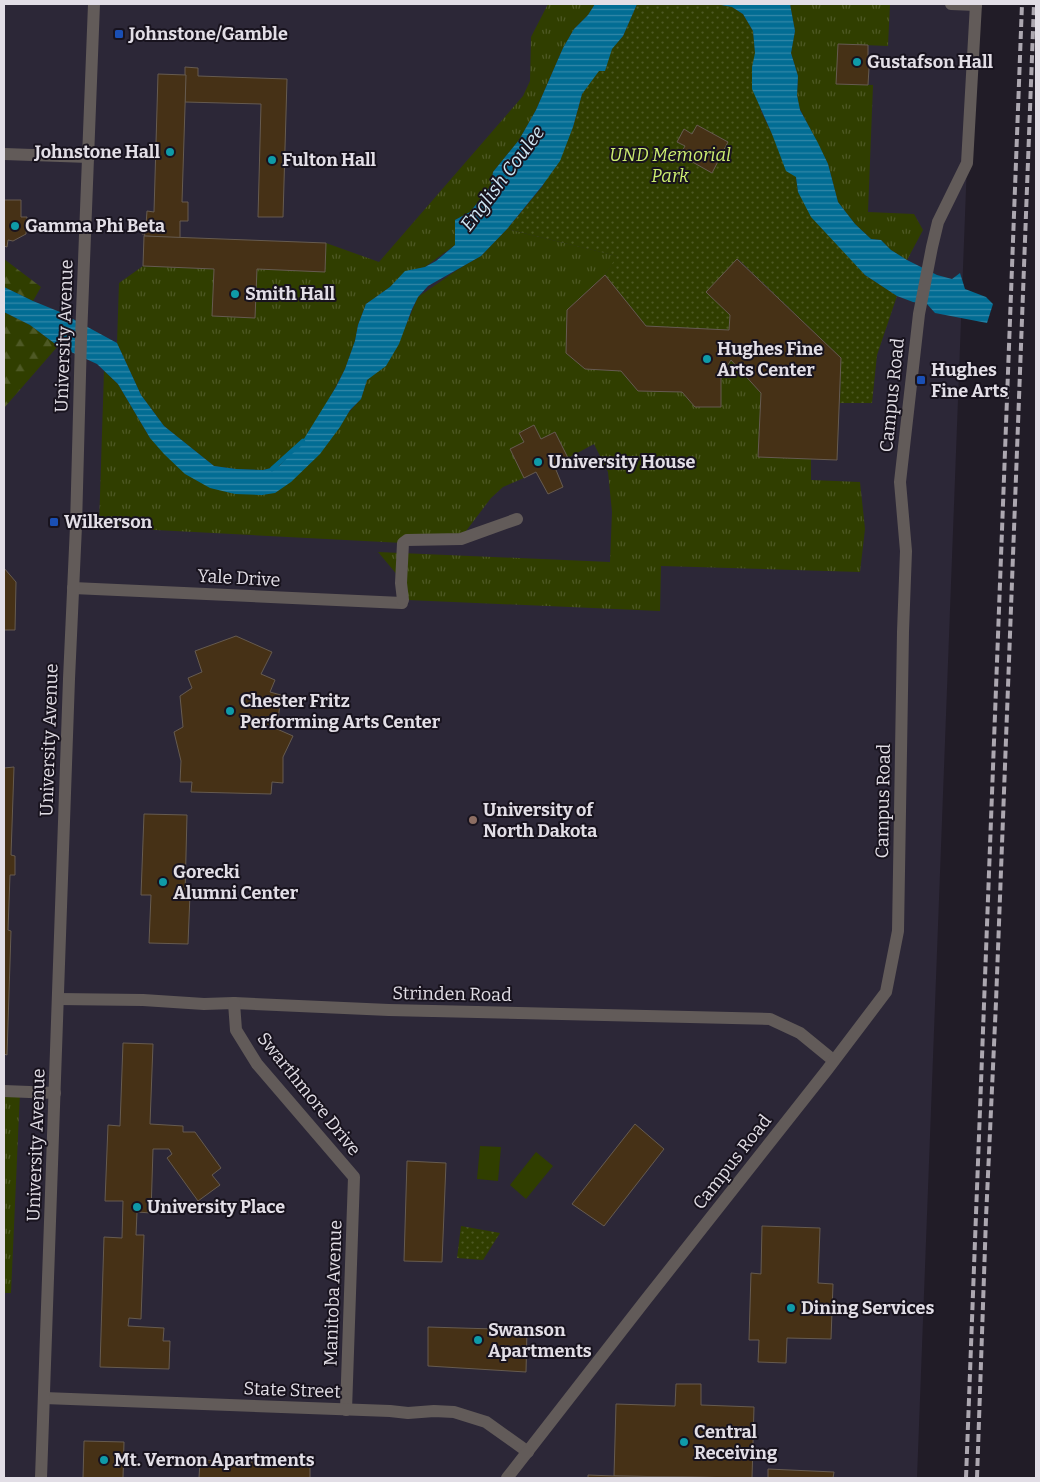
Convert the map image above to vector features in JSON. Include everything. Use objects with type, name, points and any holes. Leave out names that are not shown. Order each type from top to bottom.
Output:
[{"type":"street","name":"University Avenue","points":[[41,1478],[94,4]]},
{"type":"street","points":[[950,4],[976,5]]},
{"type":"street","name":"Campus Road","points":[[508,1478],[886,992],[898,932],[906,551],[900,482],[919,314],[932,247],[938,222],[967,163],[976,5]]},
{"type":"street","points":[[4,154],[89,157]]},
{"type":"street","name":"Yale Drive","points":[[73,588],[402,602],[403,543],[407,540],[461,539],[517,519]]},
{"type":"street","name":"Strinden Road","points":[[58,999],[143,1000],[204,1004],[234,1003],[389,1010],[770,1019],[800,1033],[834,1060]]},
{"type":"street","name":"Swarthmore Drive","points":[[234,1003],[236,1030],[258,1064],[354,1177]]},
{"type":"street","points":[[4,1091],[55,1093]]},
{"type":"street","name":"Manitoba Avenue","points":[[346,1410],[354,1177]]},
{"type":"street","name":"State Street","points":[[44,1398],[408,1413],[454,1412],[486,1422],[528,1452]]},
{"type":"shaded area","name":"University of North Dakota","points":[[4,4],[976,4],[967,163],[917,1478],[4,1478]]},
{"type":"green space","points":[[548,4],[595,4],[588,15],[574,29],[563,48],[536,110],[519,140],[493,172],[491,186],[470,212],[455,220],[455,245],[425,267],[405,272],[390,287],[366,304],[345,369],[312,432],[279,466],[263,470],[236,469],[214,466],[164,426],[141,395],[117,343],[119,283],[143,266],[214,269],[255,318],[257,269],[326,243],[379,262],[523,96],[530,81],[531,37]]},
{"type":"green space","name":"UND Memorial Park","points":[[637,4],[718,4],[732,7],[743,14],[753,31],[761,111],[796,177],[798,192],[865,275],[897,296],[877,355],[872,403],[840,403],[841,358],[738,259],[729,330],[646,326],[605,275],[617,256],[507,229],[542,187],[573,127],[582,94],[612,48],[623,36]]},
{"type":"green space","points":[[790,4],[890,4],[888,46],[839,44],[837,84],[873,85],[868,212],[914,214],[923,230],[907,260],[891,250],[881,240],[871,239],[855,224],[838,202],[828,164],[799,107],[797,95],[798,76],[791,53],[795,31]]},
{"type":"green space","points":[[507,229],[618,256],[605,275],[567,310],[566,353],[585,369],[621,371],[638,391],[682,392],[721,407],[721,375],[731,360],[761,393],[758,456],[811,459],[811,480],[860,482],[865,529],[860,572],[661,566],[660,611],[408,600],[399,577],[378,552],[610,562],[612,512],[608,472],[594,444],[568,458],[555,432],[541,439],[534,426],[520,433],[524,442],[510,449],[524,478],[503,487],[491,498],[463,535],[403,543],[99,527],[104,371],[118,384],[150,438],[275,493],[361,399],[367,380],[406,325],[418,297],[481,256]]},
{"type":"green space","points":[[4,259],[41,287],[33,301],[4,287]]},
{"type":"green space","points":[[4,312],[30,325],[58,346],[4,408]]},
{"type":"green space","points":[[4,1091],[20,1092],[11,1293],[4,1293]]},
{"type":"green space","points":[[480,1146],[501,1147],[498,1181],[477,1179]]},
{"type":"green space","points":[[536,1152],[553,1166],[526,1199],[510,1185]]},
{"type":"green space","points":[[461,1226],[500,1233],[483,1260],[457,1258]]},
{"type":"water","points":[[595,4],[637,4],[623,36],[612,49],[605,71],[599,71],[582,94],[573,127],[560,161],[507,229],[481,256],[428,286],[418,297],[399,344],[386,366],[367,380],[361,399],[350,410],[320,454],[291,482],[275,493],[262,495],[235,494],[210,488],[185,474],[150,438],[118,384],[97,364],[58,346],[30,325],[4,312],[4,287],[60,312],[117,343],[141,395],[164,426],[214,466],[263,470],[279,466],[302,442],[336,387],[345,369],[366,304],[390,287],[405,271],[425,267],[436,261],[455,245],[455,220],[470,212],[491,186],[493,172],[519,140],[536,110],[563,48],[574,29],[588,15]]},
{"type":"water","points":[[708,4],[790,4],[795,31],[791,53],[798,76],[797,95],[800,110],[828,164],[838,202],[855,224],[871,239],[881,240],[891,250],[907,260],[937,275],[952,279],[960,273],[965,289],[986,297],[993,304],[987,323],[935,313],[927,304],[913,302],[897,296],[865,275],[811,217],[798,192],[796,177],[786,171],[752,89],[752,67],[755,53],[753,31],[743,14],[732,7]]},
{"type":"building","name":"Gustafson Hall","points":[[838,44],[868,45],[868,57],[877,57],[877,68],[869,68],[868,85],[836,84]]},
{"type":"building","name":"Fulton Hall","points":[[185,67],[198,68],[198,76],[287,79],[283,217],[258,217],[261,104],[185,102]]},
{"type":"building","name":"Johnstone Hall","points":[[158,74],[186,75],[182,202],[188,202],[188,221],[180,221],[180,238],[144,236],[145,234],[142,234],[143,225],[146,225],[147,211],[154,212]]},
{"type":"building","points":[[697,125],[728,142],[712,173],[680,155],[685,146],[677,142],[684,129],[692,134]]},
{"type":"building","name":"Gamma Phi Beta","points":[[4,200],[21,200],[21,217],[27,217],[26,234],[13,241],[8,240],[7,247],[4,246]]},
{"type":"building","name":"Smith Hall","points":[[144,236],[326,243],[325,272],[257,269],[255,318],[212,316],[214,269],[143,266]]},
{"type":"building","name":"Hughes Fine Arts Center","points":[[737,259],[841,358],[837,460],[758,457],[761,393],[731,360],[721,375],[721,407],[695,407],[682,392],[638,391],[621,371],[585,369],[566,353],[567,310],[605,275],[646,326],[729,330],[730,315],[706,292]]},
{"type":"building","name":"University House","points":[[534,425],[541,439],[555,432],[568,458],[554,465],[563,487],[548,494],[536,472],[524,478],[510,449],[524,442],[519,433]]},
{"type":"building","points":[[4,568],[16,582],[15,630],[4,630]]},
{"type":"building","name":"Chester Fritz Performing Arts Center","points":[[236,636],[272,652],[261,674],[275,680],[270,692],[281,695],[277,729],[293,736],[283,757],[283,783],[272,782],[271,794],[191,792],[192,782],[180,782],[181,761],[174,732],[183,727],[180,696],[192,688],[188,678],[202,672],[195,651]]},
{"type":"building","points":[[14,767],[11,855],[15,856],[15,875],[10,875],[8,930],[11,931],[7,1055],[4,1054],[4,768]]},
{"type":"building","name":"Gorecki Alumni Center","points":[[144,814],[187,815],[185,894],[190,894],[188,944],[149,943],[151,895],[141,895]]},
{"type":"building","name":"University Place","points":[[123,1043],[153,1044],[150,1124],[183,1126],[183,1132],[195,1132],[221,1168],[212,1175],[220,1185],[198,1201],[167,1158],[172,1154],[169,1149],[153,1149],[151,1213],[137,1212],[136,1235],[144,1235],[141,1319],[129,1318],[128,1326],[164,1328],[163,1341],[170,1341],[169,1369],[100,1367],[104,1237],[122,1238],[123,1201],[105,1201],[108,1125],[120,1126]]},
{"type":"building","points":[[635,1124],[664,1149],[604,1226],[572,1204]]},
{"type":"building","points":[[407,1161],[446,1163],[442,1262],[404,1261]]},
{"type":"building","name":"Dining Services","points":[[762,1226],[820,1228],[818,1283],[833,1284],[831,1339],[787,1338],[786,1363],[758,1362],[759,1340],[749,1340],[751,1273],[761,1274]]},
{"type":"building","name":"Swanson Apartments","points":[[428,1327],[527,1330],[526,1372],[428,1366]]},
{"type":"building","name":"Central Receiving","points":[[676,1384],[701,1384],[701,1405],[754,1407],[752,1478],[614,1476],[616,1404],[675,1406]]},
{"type":"building","name":"Mt. Vernon Apartments","points":[[84,1441],[124,1442],[123,1478],[83,1478]]},
{"type":"building","points":[[200,1460],[310,1464],[310,1478],[199,1478]]},
{"type":"building","points":[[768,1469],[834,1472],[833,1478],[768,1478]]},
{"type":"building","points":[[588,1475],[614,1476],[749,1478],[588,1478]]},
{"type":"waterway","name":"English Coulee","points":[[272,469],[303,441]]},
{"type":"railway","points":[[966,1478],[1022,4]]},
{"type":"railway","points":[[977,1478],[1034,4]]},
{"type":"place","name":"Johnstone/Gamble","points":[[119,34]]},
{"type":"place","name":"Gustafson Hall","points":[[857,62]]},
{"type":"place","name":"Johnstone Hall","points":[[170,152]]},
{"type":"place","name":"Fulton Hall","points":[[272,160]]},
{"type":"place","name":"Gamma Phi Beta","points":[[15,226]]},
{"type":"place","name":"Smith Hall","points":[[235,294]]},
{"type":"place","name":"Hughes Fine Arts Center","points":[[707,359]]},
{"type":"place","name":"Hughes Fine Arts","points":[[921,380]]},
{"type":"place","name":"University House","points":[[538,462]]},
{"type":"place","name":"Wilkerson","points":[[54,522]]},
{"type":"place","name":"Chester Fritz Performing Arts Center","points":[[230,711]]},
{"type":"place","name":"University of North Dakota","points":[[473,820]]},
{"type":"place","name":"Gorecki Alumni Center","points":[[163,882]]},
{"type":"place","name":"University Place","points":[[137,1207]]},
{"type":"place","name":"Dining Services","points":[[791,1308]]},
{"type":"place","name":"Swanson Apartments","points":[[478,1340]]},
{"type":"place","name":"Central Receiving","points":[[684,1442]]},
{"type":"place","name":"Mt. Vernon Apartments","points":[[104,1460]]}]
